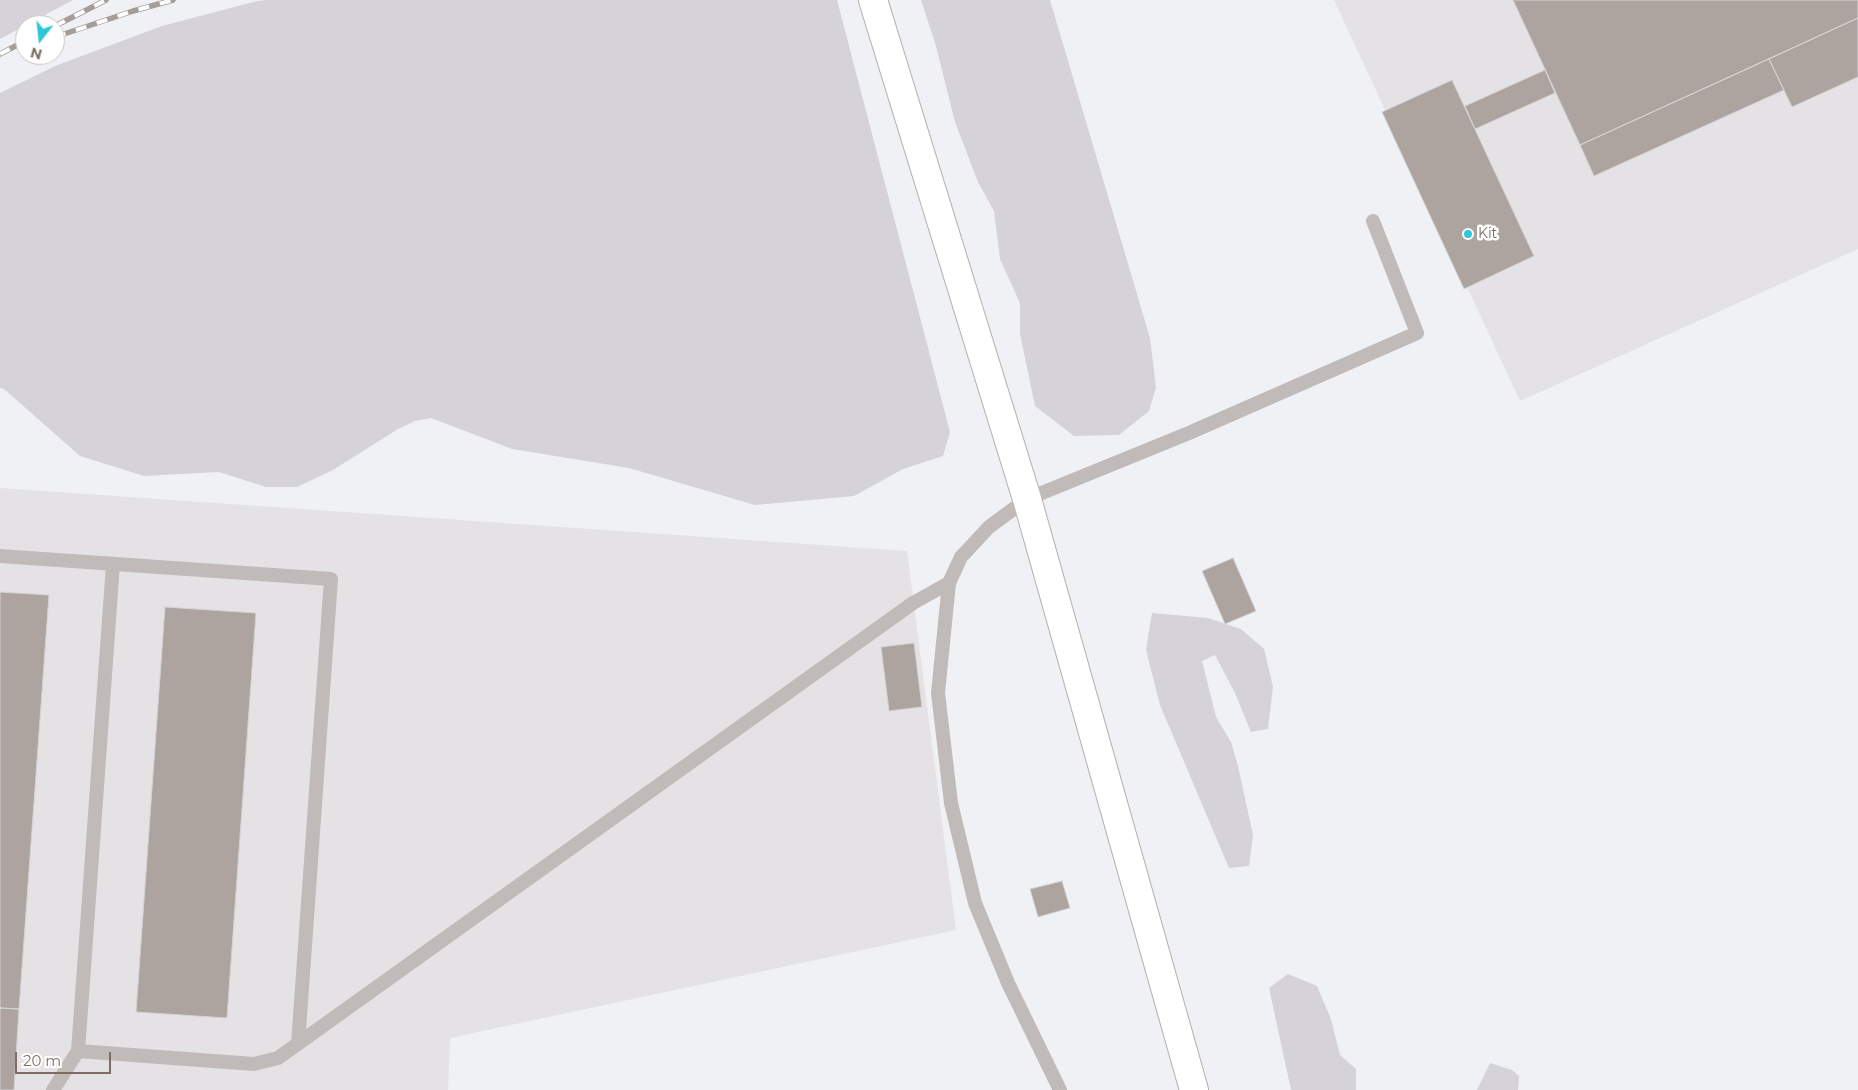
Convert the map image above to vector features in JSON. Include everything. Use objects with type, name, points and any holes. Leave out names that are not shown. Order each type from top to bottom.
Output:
[{"type":"street","points":[[873,0],[1027,499],[1194,1090]]},
{"type":"lane","points":[[1060,1090],[1008,983],[975,903],[951,803],[938,693],[949,583],[961,557],[989,526],[1027,499],[1189,433],[1417,333],[1373,221]]},
{"type":"lane","points":[[0,556],[331,579],[298,1044]]},
{"type":"lane","points":[[53,1090],[78,1051],[113,564]]},
{"type":"lane","points":[[78,1051],[254,1064],[278,1058],[914,603],[949,583]]},
{"type":"shaded area","points":[[0,0],[73,0],[45,15],[15,15],[15,31],[0,39]]},
{"type":"shaded area","points":[[837,0],[950,432],[943,456],[903,469],[854,496],[755,505],[629,468],[512,449],[431,418],[415,421],[398,429],[333,470],[297,487],[266,487],[219,472],[144,476],[80,456],[4,389],[0,388],[0,93],[55,66],[65,65],[65,62],[162,26],[257,1]]},
{"type":"shaded area","points":[[921,0],[1050,0],[1150,338],[1156,387],[1149,411],[1119,435],[1074,436],[1035,406],[1020,334],[1020,303],[1000,259],[994,211],[978,182],[955,122],[936,46]]},
{"type":"shaded area","points":[[1334,0],[1858,0],[1858,249],[1520,401]]},
{"type":"shaded area","points":[[0,488],[907,551],[956,930],[450,1038],[448,1090],[0,1090]]},
{"type":"shaded area","points":[[1152,613],[1208,618],[1241,629],[1264,649],[1273,687],[1268,729],[1251,732],[1235,693],[1215,655],[1202,661],[1216,717],[1231,742],[1238,766],[1253,835],[1249,866],[1229,868],[1160,705],[1146,650]]},
{"type":"shaded area","points":[[1288,974],[1317,986],[1331,1019],[1340,1055],[1356,1069],[1356,1090],[1291,1090],[1269,988]]},
{"type":"shaded area","points":[[1490,1063],[1512,1070],[1519,1076],[1518,1090],[1477,1090]]},
{"type":"building","points":[[1513,0],[1858,0],[1858,18],[1580,145]]},
{"type":"building","points":[[1858,18],[1858,77],[1792,107],[1769,59]]},
{"type":"building","points":[[1769,59],[1784,90],[1594,176],[1580,145]]},
{"type":"building","points":[[1545,70],[1555,93],[1475,129],[1465,106]]},
{"type":"building","points":[[1452,80],[1534,256],[1464,289],[1382,112]]},
{"type":"building","points":[[1233,558],[1256,611],[1225,624],[1202,571]]},
{"type":"building","points":[[0,592],[49,595],[19,1009],[0,1008]]},
{"type":"building","points":[[165,607],[256,613],[227,1018],[136,1012]]},
{"type":"building","points":[[914,643],[922,707],[889,711],[881,647]]},
{"type":"building","points":[[1062,881],[1070,908],[1038,917],[1030,889]]},
{"type":"building","points":[[0,1008],[19,1009],[14,1090],[0,1090]]},
{"type":"railway","points":[[65,21],[106,0]]},
{"type":"railway","points":[[65,34],[173,0]]},
{"type":"railway","points":[[0,54],[15,46]]},
{"type":"place","name":"Kit","points":[[1468,234]]}]
